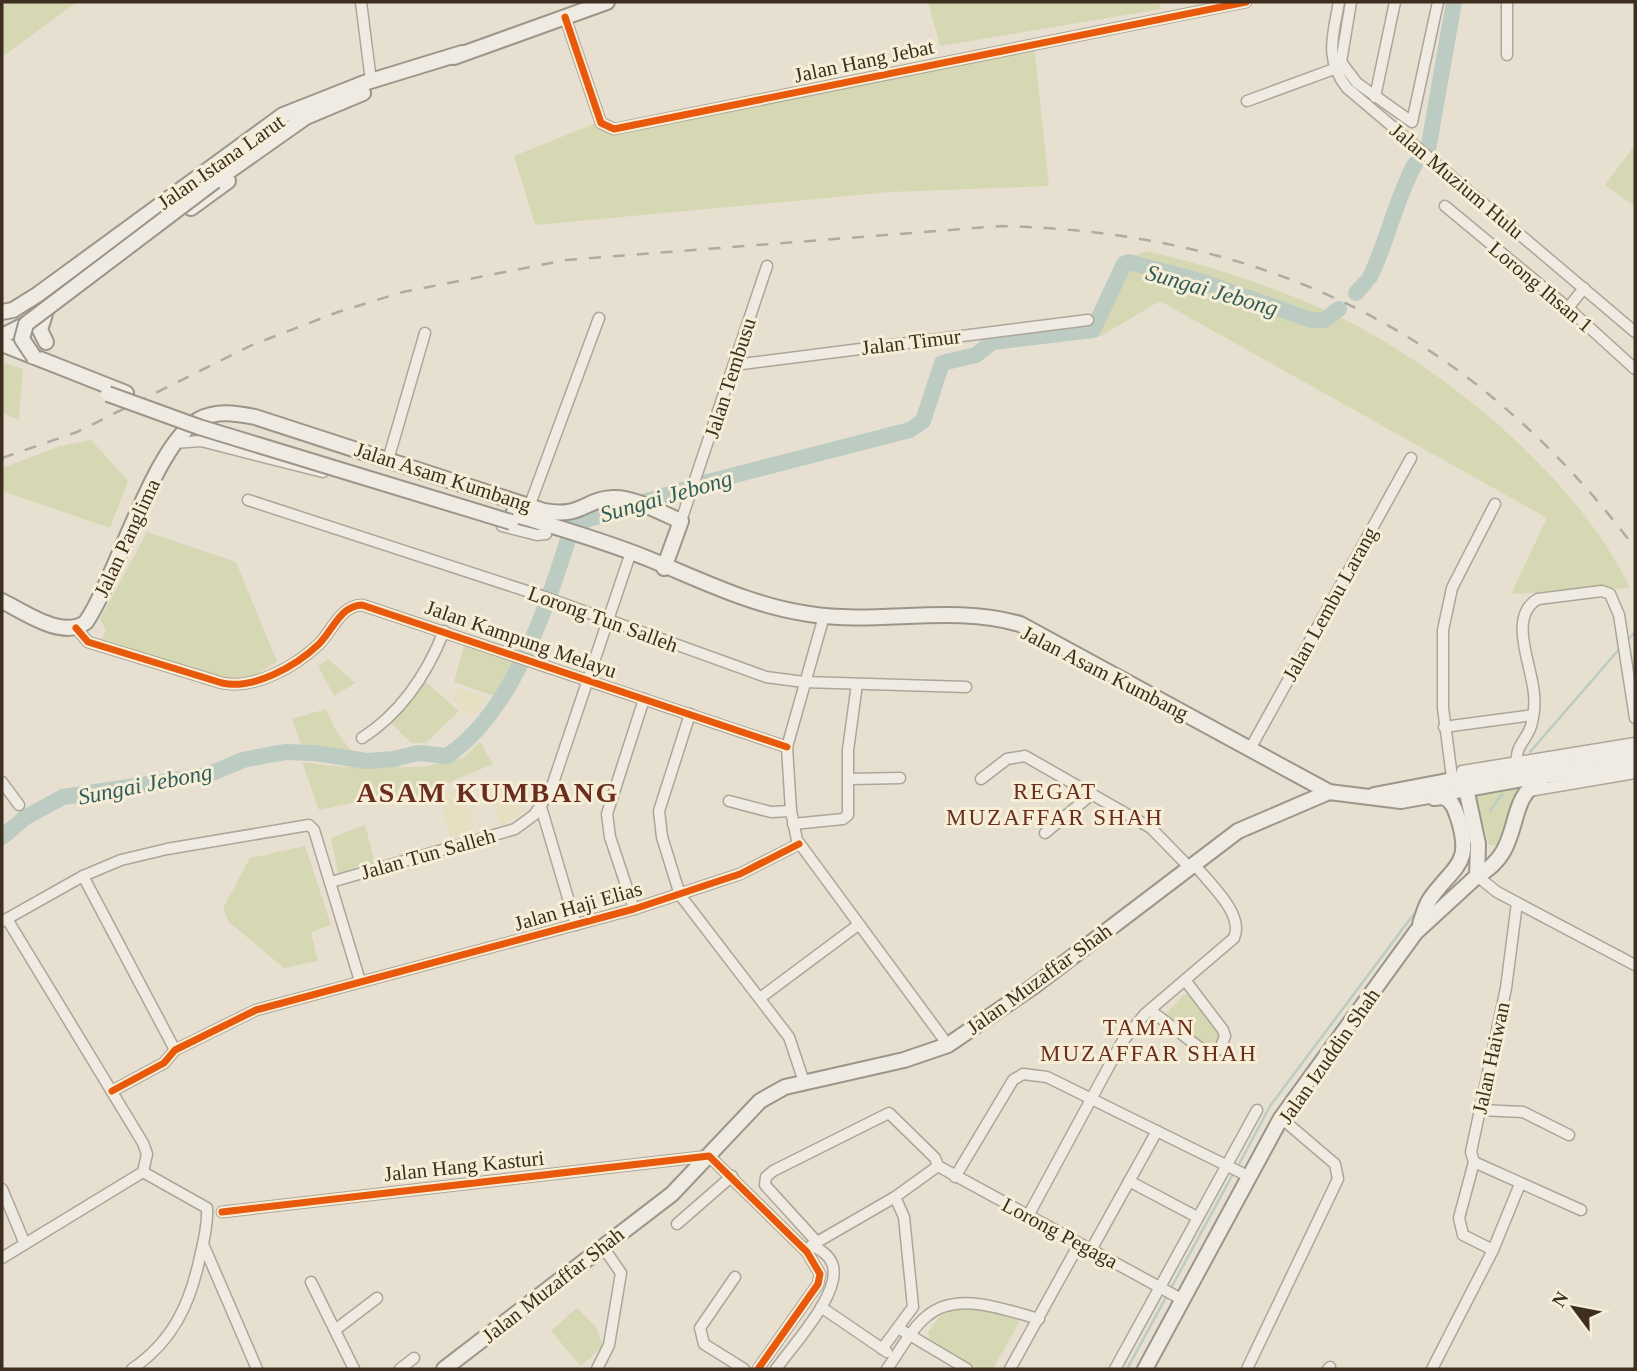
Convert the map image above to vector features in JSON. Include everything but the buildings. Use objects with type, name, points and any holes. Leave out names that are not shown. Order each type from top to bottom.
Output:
[{"type":"main road","name":"Jalan Istana Larut","points":[[34,357],[22,339],[26,324],[215,181],[320,110],[462,53],[565,16],[579,6],[606,2]]},
{"type":"main road","name":"Jalan Istana Larut","points":[[7,311],[284,115],[371,80],[462,53]]},
{"type":"main road","name":"Jalan Istana Larut","points":[[6,331],[45,314],[258,159],[284,134]]},
{"type":"main road","points":[[6,331],[10,323],[7,311]]},
{"type":"main road","points":[[45,314],[40,330],[46,342]]},
{"type":"main road","name":"Jalan Asam Kumbang","points":[[2,344],[127,393],[577,539],[769,605],[824,616],[935,613],[992,617],[1020,624],[1329,792],[1401,801],[1460,782]]},
{"type":"main road","name":"Jalan Asam Kumbang","points":[[2,354],[199,427],[512,518]]},
{"type":"main road","name":"Jalan Asam Kumbang","points":[[174,443],[198,420],[216,413],[236,413],[529,507],[565,514],[608,498],[621,498],[681,521]]},
{"type":"main road","name":"Jalan Panglima","points":[[2,601],[50,624],[76,628],[93,611],[129,530],[174,443]]},
{"type":"main road","name":"Jalan Tembusu","points":[[664,568],[681,521]]},
{"type":"main road","name":"Jalan Asam Kumbang","points":[[1538,773],[1634,753]]},
{"type":"main road","name":"Jalan Asam Kumbang","points":[[1368,797],[1511,771],[1566,773],[1634,753]]},
{"type":"main road","points":[[1525,792],[1538,773]]},
{"type":"main road","points":[[1460,782],[1469,844],[1477,876]]},
{"type":"main road","name":"Jalan Muzaffar Shah","points":[[444,1369],[672,1194],[760,1101],[785,1087],[904,1060],[948,1045],[1034,986],[1253,823],[1329,792]]},
{"type":"main road","name":"Jalan Izuddin Shah","points":[[1148,1368],[1170,1293],[1236,1171],[1282,1118],[1416,932],[1477,876],[1495,864],[1510,840],[1525,792]]},
{"type":"main road","points":[[1416,932],[1429,900],[1460,865],[1469,844],[1448,798],[1421,796]]},
{"type":"main road","points":[[1469,844],[1492,849],[1510,840]]},
{"type":"street","points":[[361,2],[371,80]]},
{"type":"street","name":"Jalan Hang Jebat","points":[[565,16],[601,123],[606,128],[614,129],[1246,2]]},
{"type":"street","points":[[1247,101],[1334,69],[1333,37],[1339,2]]},
{"type":"street","points":[[1351,2],[1341,62],[1357,83],[1408,122],[1415,118],[1438,2]]},
{"type":"street","points":[[1375,97],[1395,2]]},
{"type":"street","points":[[1507,2],[1507,55]]},
{"type":"street","name":"Jalan Muzium Hulu","points":[[1334,69],[1347,88],[1371,109],[1635,332]]},
{"type":"street","name":"Lorong Ihsan 1","points":[[1445,206],[1568,308],[1635,369]]},
{"type":"street","name":"Jalan Tembusu","points":[[681,521],[692,496],[768,266]]},
{"type":"street","points":[[1568,308],[1584,288]]},
{"type":"street","points":[[529,507],[599,318]]},
{"type":"street","name":"Jalan Timur","points":[[734,365],[1088,320]]},
{"type":"street","points":[[388,460],[425,333]]},
{"type":"street","name":"Jalan Asam Kumbang","points":[[174,443],[201,441],[269,456],[527,533],[554,533]]},
{"type":"street","name":"Jalan Lembu Larang","points":[[1250,750],[1411,458]]},
{"type":"street","name":"Lorong Tun Salleh","points":[[248,500],[542,596],[746,671],[804,682],[966,687]]},
{"type":"street","points":[[1495,504],[1462,565],[1449,599],[1441,654],[1444,727],[1460,782],[1511,771],[1634,753]]},
{"type":"street","name":"Jalan Tun Salleh","points":[[331,883],[487,839],[514,828],[541,807],[550,792],[629,557]]},
{"type":"street","points":[[1511,771],[1533,715],[1534,695],[1522,618],[1529,604],[1538,599],[1602,591],[1615,601],[1635,718]]},
{"type":"street","name":"Jalan Kampung Melayu","points":[[265,677],[302,658],[319,644],[347,609],[357,605],[444,631],[787,747]]},
{"type":"street","points":[[824,616],[787,747],[791,811],[799,845],[948,1045]]},
{"type":"street","name":"Jalan Panglima","points":[[76,628],[88,642],[222,683],[242,685],[265,677]]},
{"type":"street","name":"Jalan Kampung Melayu","points":[[362,738],[385,721],[410,694],[429,664],[444,631]]},
{"type":"street","points":[[793,824],[843,819],[848,815],[848,750],[857,684]]},
{"type":"street","points":[[634,909],[610,837],[607,814],[645,699]]},
{"type":"street","points":[[690,714],[659,816],[680,894],[796,1049],[804,1082]]},
{"type":"street","points":[[1444,727],[1533,715]]},
{"type":"street","points":[[981,779],[1007,759],[1025,755],[1151,828],[1192,866],[1235,917],[1237,930],[1219,952],[1150,1010],[1122,1042],[1028,1216]]},
{"type":"street","points":[[1525,792],[1635,773]]},
{"type":"street","points":[[849,779],[900,778]]},
{"type":"street","points":[[2,782],[19,804]]},
{"type":"street","points":[[1045,833],[1092,794]]},
{"type":"street","points":[[729,801],[771,813],[791,811]]},
{"type":"street","points":[[541,807],[576,925]]},
{"type":"street","points":[[2,1258],[143,1172],[147,1154],[112,1091],[5,920],[83,876],[121,860],[167,849],[309,825],[314,830],[360,981]]},
{"type":"street","name":"Jalan Haji Elias","points":[[112,1091],[164,1063],[175,1050],[256,1010],[360,981],[485,951],[634,909],[740,874],[799,845]]},
{"type":"street","points":[[83,876],[175,1050]]},
{"type":"street","points":[[1477,876],[1517,903],[1635,965]]},
{"type":"street","name":"Jalan Haiwan","points":[[1493,1250],[1463,1236],[1458,1225],[1474,1162],[1471,1152],[1506,988],[1517,903]]},
{"type":"street","points":[[760,998],[858,925]]},
{"type":"street","points":[[1150,1010],[1208,1054],[1220,1049],[1225,1036],[1223,1030],[1185,980]]},
{"type":"street","points":[[956,1178],[1018,1075],[1033,1073],[1093,1098],[1236,1171]]},
{"type":"street","points":[[1115,1369],[1170,1293],[1197,1217],[1236,1171],[1257,1110]]},
{"type":"street","points":[[1479,1110],[1523,1112],[1569,1135]]},
{"type":"street","name":"Lorong Pegaga","points":[[811,1246],[765,1185],[766,1177],[889,1113],[935,1158],[938,1166],[956,1178],[1170,1293]]},
{"type":"street","points":[[1247,1369],[1338,1180],[1335,1164],[1282,1118]]},
{"type":"street","points":[[1091,1250],[1157,1131]]},
{"type":"street","points":[[709,1156],[811,1246],[827,1255],[834,1272],[832,1289],[776,1369]]},
{"type":"street","name":"Jalan Hang Kasturi","points":[[222,1212],[709,1156]]},
{"type":"street","points":[[1474,1162],[1581,1210]]},
{"type":"street","points":[[811,1246],[895,1197],[938,1166]]},
{"type":"street","points":[[143,1172],[222,1212]]},
{"type":"street","points":[[677,1224],[733,1176]]},
{"type":"street","points":[[1129,1181],[1197,1217]]},
{"type":"street","points":[[1432,1369],[1493,1250],[1520,1184]]},
{"type":"street","points":[[2,1189],[25,1244]]},
{"type":"street","points":[[882,1349],[910,1313],[913,1299],[904,1217],[895,1197]]},
{"type":"street","points":[[132,1369],[162,1345],[185,1310],[203,1244],[205,1205]]},
{"type":"street","points":[[206,1222],[222,1212]]},
{"type":"street","points":[[203,1244],[257,1369]]},
{"type":"street","points":[[1010,1369],[1079,1244]]},
{"type":"street","points":[[758,1369],[818,1284],[818,1267],[811,1246]]},
{"type":"street","points":[[597,1369],[609,1345],[621,1273],[603,1247]]},
{"type":"street","points":[[735,1277],[699,1328],[704,1344],[744,1369]]},
{"type":"street","points":[[311,1282],[354,1369]]},
{"type":"street","points":[[335,1330],[377,1298]]},
{"type":"street","points":[[887,1369],[928,1315],[952,1305],[984,1304],[1039,1319]]},
{"type":"street","points":[[821,1307],[895,1357]]},
{"type":"street","points":[[898,1328],[967,1369]]},
{"type":"street","points":[[400,1369],[414,1358]]},
{"type":"shaded area","points":[[457,687],[487,698],[473,716],[463,712],[452,696]]},
{"type":"shaded area","points":[[462,784],[476,830],[450,838],[440,797]]},
{"type":"shaded area","points":[[505,787],[526,812],[500,826],[491,792]]},
{"type":"green space","points":[[2,2],[77,2],[2,57]]},
{"type":"green space","points":[[928,2],[1158,2],[1161,9],[940,46]]},
{"type":"green space","points":[[1034,46],[1049,186],[890,192],[535,225],[514,156],[596,123],[599,129],[611,132]]},
{"type":"green space","points":[[1635,145],[1635,206],[1605,185]]},
{"type":"green space","points":[[1146,251],[1233,275],[1297,298],[1362,329],[1408,356],[1453,388],[1538,462],[1606,545],[1630,588],[1511,594],[1547,518],[1160,301],[1101,336],[1092,337],[1118,276],[1126,265]]},
{"type":"green space","points":[[2,362],[23,369],[19,420],[2,413]]},
{"type":"green space","points":[[91,440],[128,481],[110,528],[2,491],[2,468],[61,446]]},
{"type":"green space","points":[[147,532],[236,562],[277,662],[241,683],[102,639],[106,631],[100,619]]},
{"type":"green space","points":[[465,642],[518,658],[494,696],[454,682]]},
{"type":"green space","points":[[328,659],[355,683],[334,696],[318,666]]},
{"type":"green space","points":[[426,682],[459,711],[426,743],[411,743],[391,723]]},
{"type":"green space","points":[[326,709],[335,729],[351,751],[302,747],[292,719]]},
{"type":"green space","points":[[480,742],[493,764],[402,802],[365,800],[319,810],[302,762],[343,767],[421,767],[463,758]]},
{"type":"green space","points":[[1522,787],[1506,833],[1497,846],[1489,845],[1475,794]]},
{"type":"green space","points":[[365,825],[375,862],[338,873],[331,838]]},
{"type":"green space","points":[[305,846],[331,925],[311,932],[318,961],[284,968],[229,922],[223,908],[250,858]]},
{"type":"green space","points":[[1184,994],[1191,995],[1219,1027],[1222,1040],[1211,1051],[1164,1016]]},
{"type":"green space","points":[[577,1308],[596,1327],[603,1346],[581,1366],[551,1331]]},
{"type":"green space","points":[[980,1308],[1020,1321],[993,1369],[978,1369],[930,1339],[928,1332],[943,1312]]},
{"type":"waterway","name":"Sungai Jebong","points":[[1428,150],[1454,2]]},
{"type":"waterway","name":"Sungai Jebong","points":[[1370,277],[1415,164]]},
{"type":"waterway","name":"Sungai Jebong","points":[[2,837],[26,817],[63,797],[207,775],[243,760],[263,756],[286,752],[314,753],[367,761],[394,759],[418,753],[447,756],[471,736],[511,682],[541,618],[573,524],[708,482],[910,430],[923,421],[942,363],[976,355],[992,342],[1093,330],[1124,264],[1129,262],[1200,281],[1311,320],[1324,320],[1339,309]]},
{"type":"waterway","name":"Sungai Jebong","points":[[1356,293],[1365,283]]},
{"type":"waterway","points":[[1626,642],[1635,632]]},
{"type":"waterway","points":[[1530,752],[1621,647]]},
{"type":"waterway","points":[[1490,811],[1502,794]]},
{"type":"waterway","points":[[1237,1168],[1270,1106],[1419,907]]},
{"type":"waterway","points":[[1127,1369],[1233,1174]]},
{"type":"railway","points":[[2,458],[77,432],[252,345],[338,312],[403,292],[566,260],[1001,226],[1098,233],[1190,249],[1276,274],[1357,309],[1434,354],[1505,408],[1572,473],[1635,548]]},
{"type":"cycle path","points":[[565,17],[601,123],[614,129],[1246,2]]},
{"type":"cycle path","points":[[76,628],[88,642],[222,683],[247,683],[261,680],[299,660],[319,644],[342,614],[354,606],[362,605],[787,747]]},
{"type":"cycle path","points":[[112,1091],[164,1063],[175,1050],[256,1010],[634,909],[740,874],[799,844]]},
{"type":"cycle path","points":[[222,1212],[709,1156],[807,1252],[820,1274],[818,1284],[758,1369]]},
{"type":"district","name":"ASAM KUMBANG","points":[[488,792]]},
{"type":"district","name":"REGAT MUZAFFAR SHAH","points":[[1055,804]]},
{"type":"district","name":"TAMAN MUZAFFAR SHAH","points":[[1149,1040]]}]
